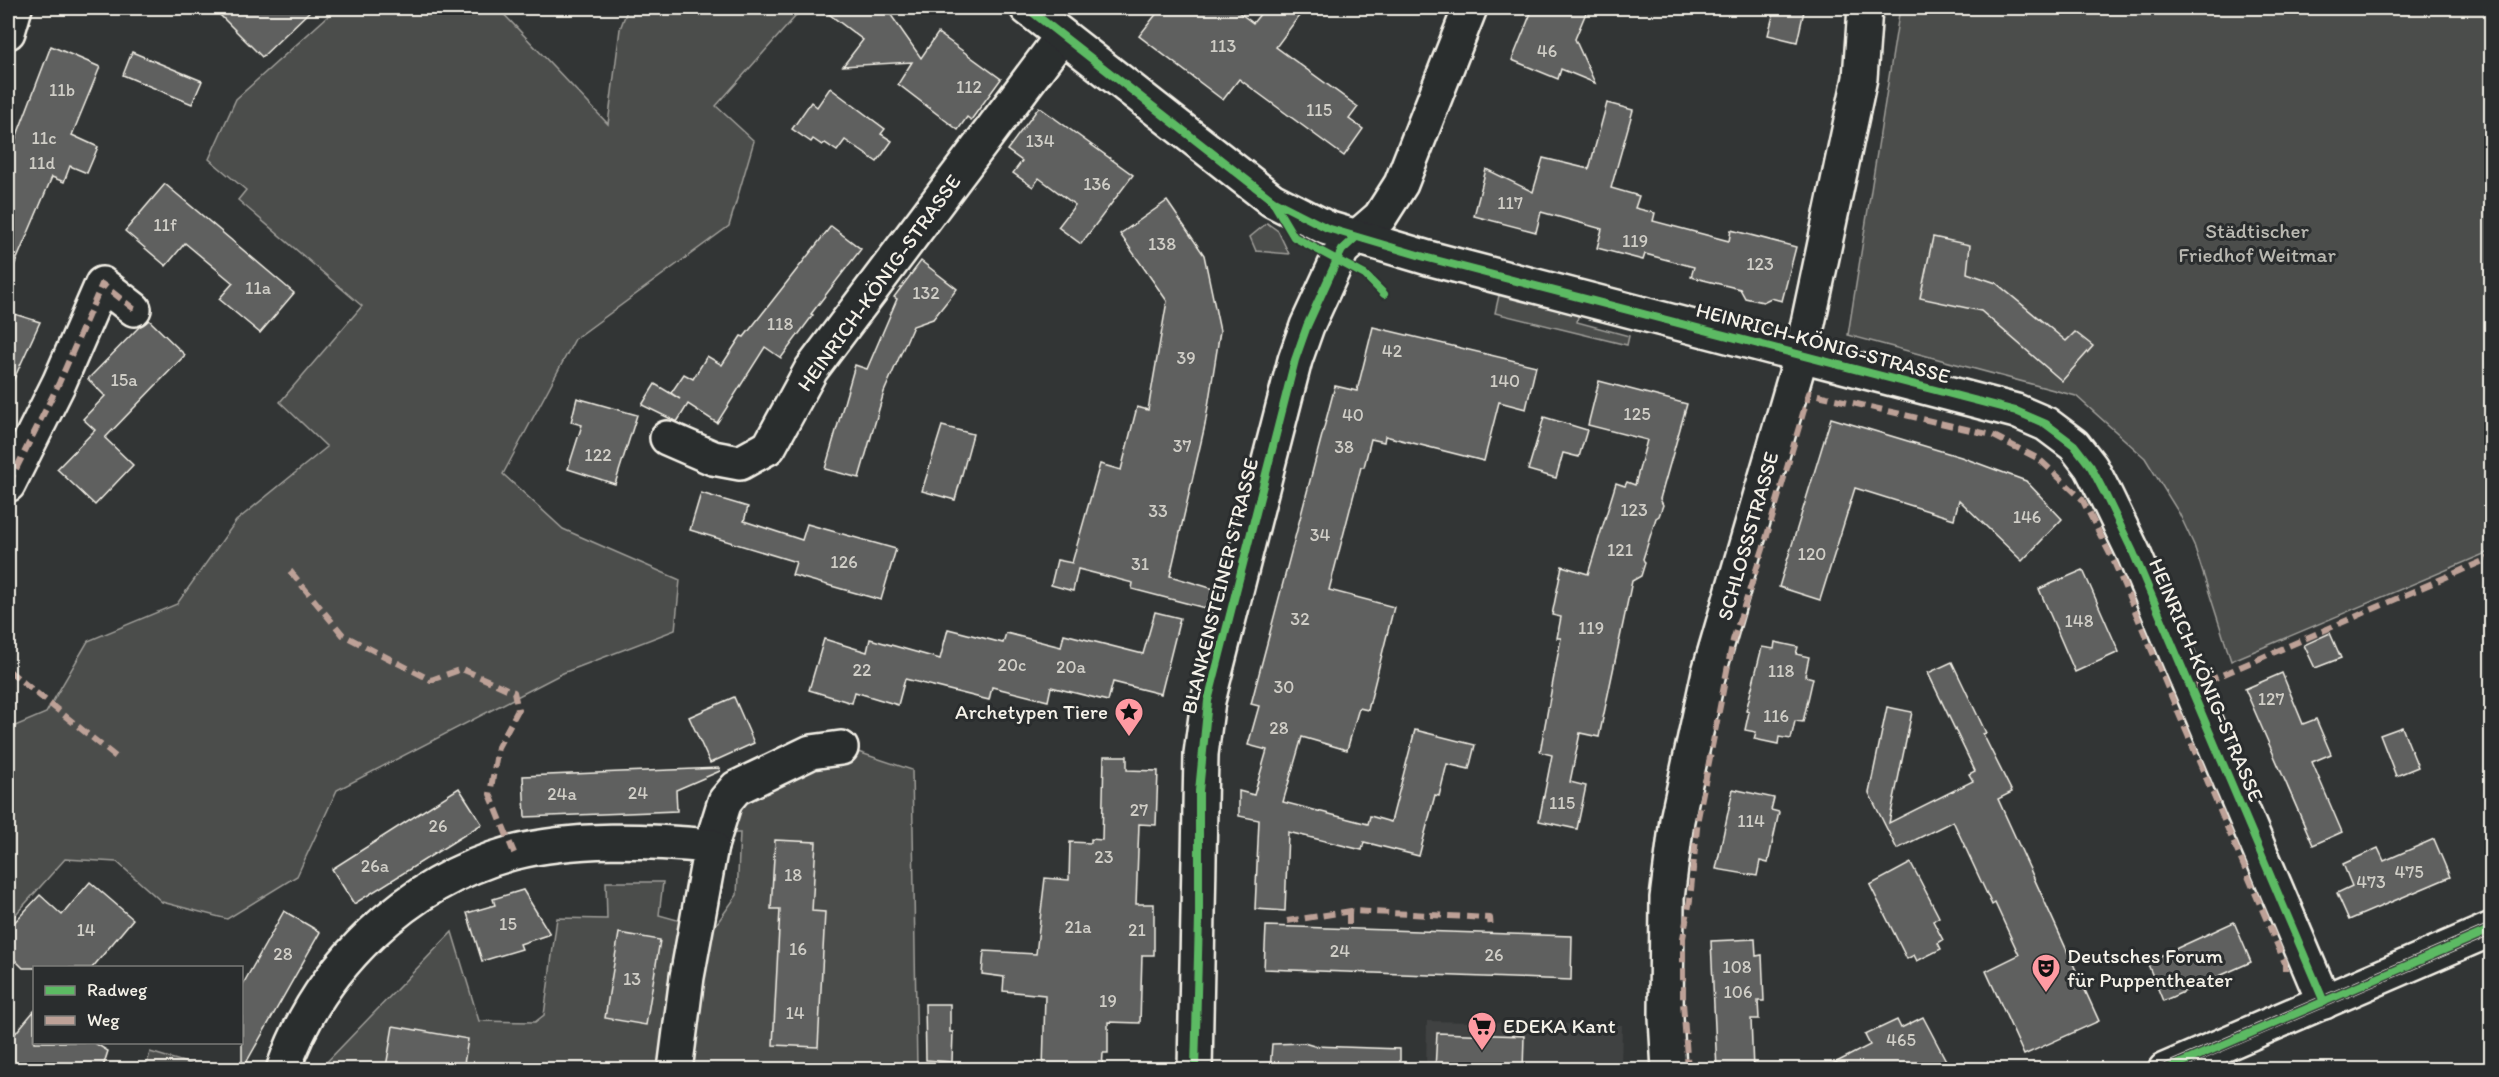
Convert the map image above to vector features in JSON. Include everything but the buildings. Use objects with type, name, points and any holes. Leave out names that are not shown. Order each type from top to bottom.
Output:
[{"type":"street","points":[[8,32],[15,8]]},
{"type":"street","name":"HEINRICH-KÖNIG-STRASSE","points":[[1026,8],[1272,200],[1327,228],[1355,238],[2016,411],[2046,424],[2074,445],[2091,467],[2133,552],[2324,1002]]},
{"type":"street","name":"BLANKENSTEINER STRASSE","points":[[1195,1070],[1199,918],[1199,791],[1208,701],[1295,360],[1307,326],[1342,250],[1380,217],[1401,184],[1470,8]]},
{"type":"street","name":"SCHLOSSSTRASSE","points":[[1668,1070],[1667,898],[1677,820],[1708,672],[1801,356],[1860,78],[1865,8]]},
{"type":"street","name":"HEINRICH-KÖNIG-STRASSE","points":[[667,438],[713,458],[740,463],[769,447],[811,370],[1062,36]]},
{"type":"street","points":[[8,485],[59,383],[102,284],[134,309]]},
{"type":"street","points":[[675,1070],[691,957],[711,846],[725,801],[730,792],[811,752],[842,748]]},
{"type":"street","points":[[283,1070],[310,1010],[333,976],[380,926],[443,881],[477,865],[514,853],[585,843],[643,842],[711,846]]},
{"type":"street","points":[[2165,1070],[2492,928]]},
{"type":"shaded area","points":[[1427,1021],[1622,1025],[1621,1069],[1426,1070]]},
{"type":"green space","points":[[337,8],[498,8],[608,124],[620,29],[628,8],[803,8],[716,106],[754,141],[729,226],[575,339],[503,474],[563,529],[680,580],[675,630],[563,673],[337,790],[297,876],[227,919],[162,902],[117,862],[65,859],[8,923],[8,729],[46,713],[88,641],[177,604],[236,521],[327,447],[280,402],[362,306],[238,200],[246,190],[209,159],[236,99]]},
{"type":"green space","name":"Städtischer Friedhof Weitmar","points":[[1900,8],[2491,8],[2491,551],[2231,661],[2194,545],[2179,513],[2145,458],[2076,396],[1848,335]]},
{"type":"green space","points":[[1267,223],[1278,231],[1289,254],[1256,251],[1250,237]]},
{"type":"green space","points":[[1500,291],[1579,311],[1577,322],[1629,336],[1627,345],[1495,313]]},
{"type":"green space","points":[[852,750],[912,770],[917,1069],[692,1070],[710,933],[737,895],[740,833],[733,833],[733,811],[739,803]]},
{"type":"green space","points":[[606,882],[663,882],[659,915],[681,921],[660,1069],[319,1070],[452,932],[479,1021],[535,1022],[544,1015],[557,918],[607,919]]},
{"type":"green space","points":[[150,1052],[207,1069],[146,1069]]},
{"type":"tram line","points":[[2151,1070],[2492,923]]},
{"type":"tram line","points":[[2178,1070],[2492,935]]},
{"type":"marked path","points":[[8,485],[59,383],[102,284],[134,309]]},
{"type":"marked path","points":[[1688,1070],[1683,1002],[1683,938],[1690,900],[1698,818],[1733,640],[1763,549],[1809,393],[1992,435],[2039,459],[2082,499],[2115,564],[2285,963],[2285,975]]},
{"type":"marked path","points":[[2190,689],[2492,557]]},
{"type":"marked path","points":[[290,571],[343,635],[431,680],[462,669],[514,692],[518,710],[498,747],[490,794],[514,853]]},
{"type":"marked path","points":[[8,670],[116,757]]},
{"type":"marked path","points":[[1287,921],[1351,911],[1490,918],[1491,930]]},
{"type":"marked path","points":[[1349,912],[1349,927]]},
{"type":"cycle path","points":[[1027,8],[1272,200],[1327,228],[1428,258],[2016,411],[2046,424],[2074,445],[2091,467],[2133,552],[2324,1002]]},
{"type":"cycle path","points":[[1272,200],[1294,237],[1365,275],[1384,294]]},
{"type":"cycle path","points":[[1195,1070],[1199,918],[1199,791],[1208,701],[1295,360],[1307,326],[1337,260],[1342,250],[1355,238]]},
{"type":"cycle path","points":[[2165,1070],[2492,929]]},
{"type":"place","name":"Archetypen Tiere","points":[[1129,738]]},
{"type":"place","name":"Deutsches Forum für Puppentheater","points":[[2046,994]]},
{"type":"place","name":"EDEKA Kant","points":[[1482,1052]]}]
